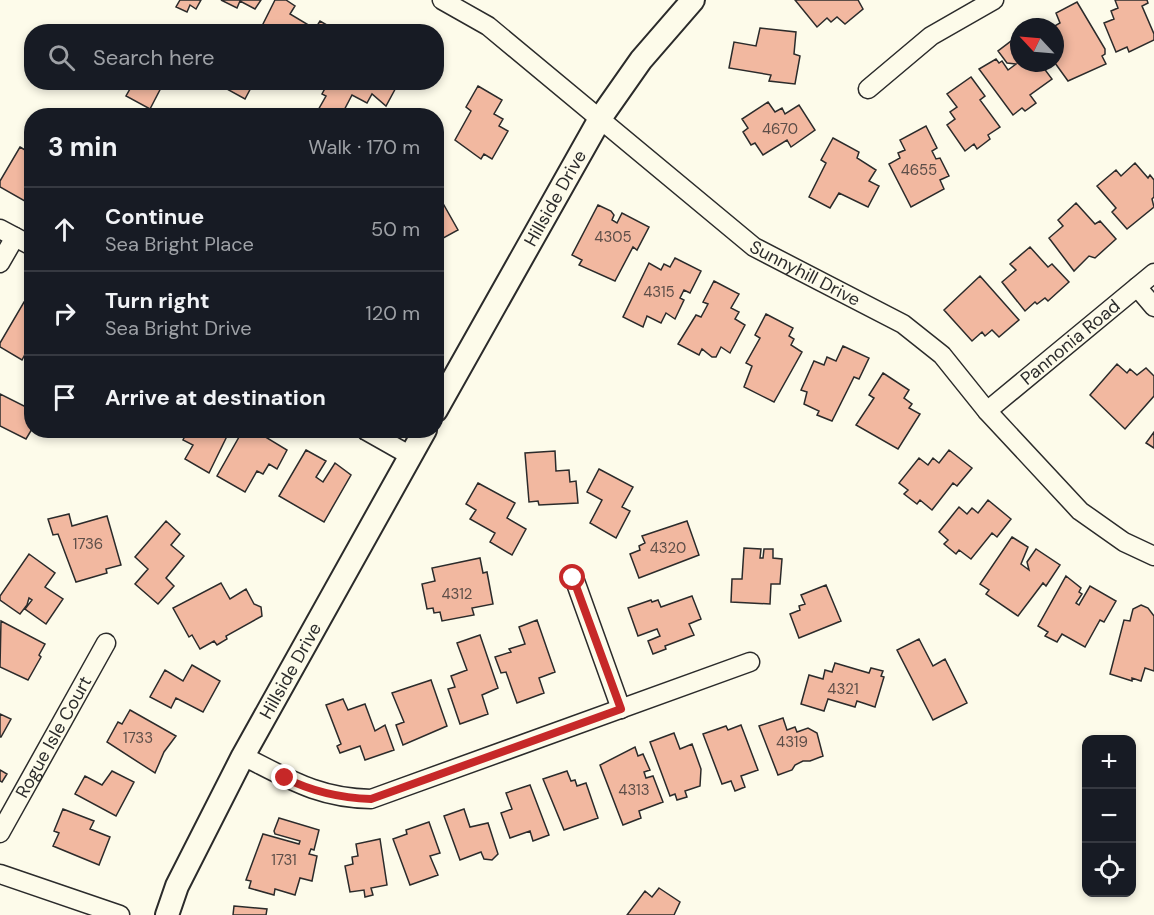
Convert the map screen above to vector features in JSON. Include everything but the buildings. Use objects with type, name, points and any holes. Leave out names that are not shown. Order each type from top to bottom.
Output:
[{"type":"street","name":"Sunnyhill Drive","points":[[442,0],[488,26],[601,117],[754,247],[903,324],[942,355],[987,411],[1080,511],[1124,542],[1154,556]]},
{"type":"street","name":"Hillside Drive","points":[[444,396],[601,117],[641,60],[693,0]]},
{"type":"street","points":[[868,89],[931,36],[994,0]]},
{"type":"street","points":[[0,263],[8,233],[24,242]]},
{"type":"street","name":"Pannonia Road","points":[[987,411],[1154,273]]},
{"type":"street","points":[[1137,287],[1154,307]]},
{"type":"street","points":[[379,438],[411,456]]},
{"type":"street","name":"Hillside Drive","points":[[167,915],[177,886],[243,756],[421,438]]},
{"type":"street","points":[[573,578],[621,709]]},
{"type":"street","name":"Rogue Isle Court","points":[[0,833],[106,643]]},
{"type":"street","points":[[243,756],[303,787],[341,798],[371,799],[750,662]]},
{"type":"street","points":[[0,874],[120,915]]},
{"type":"route","points":[[285,778],[303,787],[341,798],[371,799],[621,709],[573,578]]}]
